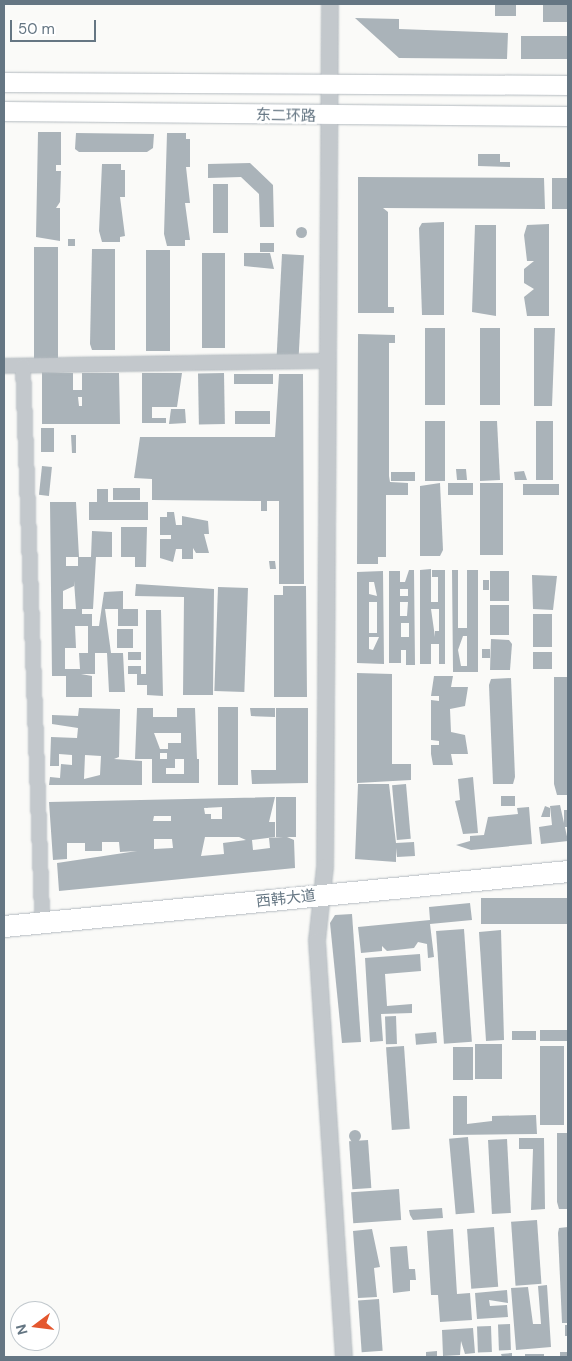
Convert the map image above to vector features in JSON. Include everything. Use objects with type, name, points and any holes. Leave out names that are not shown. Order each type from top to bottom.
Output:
[{"type":"main road","points":[[4,82],[568,85]]},
{"type":"main road","name":"东二环路","points":[[4,112],[331,118],[568,116]]},
{"type":"main road","name":"西韩大道","points":[[4,926],[568,862]]},
{"type":"main road","name":"西韩大道","points":[[4,917],[568,871]]},
{"type":"street","points":[[330,4],[330,361],[325,867],[317,941],[344,1357]]},
{"type":"street","points":[[4,366],[330,361]]},
{"type":"street","points":[[24,366],[42,913]]},
{"type":"building","points":[[495,4],[516,4],[516,16],[495,16]]},
{"type":"building","points":[[543,4],[568,4],[568,22],[543,22]]},
{"type":"building","points":[[355,18],[399,19],[399,29],[508,33],[507,59],[399,58]]},
{"type":"building","points":[[521,36],[568,36],[568,59],[521,59]]},
{"type":"building","points":[[38,132],[61,132],[61,165],[56,165],[56,171],[61,171],[60,202],[56,208],[60,208],[60,241],[36,237]]},
{"type":"building","points":[[76,133],[154,134],[153,148],[147,152],[79,152],[75,149]]},
{"type":"building","points":[[167,133],[186,133],[186,139],[190,139],[190,167],[186,167],[190,203],[185,203],[190,240],[185,240],[185,246],[167,246],[164,234]]},
{"type":"building","points":[[478,154],[500,154],[500,162],[510,162],[510,167],[478,166]]},
{"type":"building","points":[[250,163],[273,185],[274,227],[260,227],[259,194],[241,177],[208,178],[208,164]]},
{"type":"building","points":[[102,164],[121,164],[121,170],[125,170],[125,197],[120,197],[125,236],[120,237],[120,242],[102,242],[99,231]]},
{"type":"building","points":[[358,177],[544,178],[545,209],[383,208],[388,212],[388,307],[394,307],[394,313],[358,313]]},
{"type":"building","points":[[552,178],[568,178],[568,209],[552,209]]},
{"type":"building","points":[[213,184],[228,184],[228,233],[213,233]]},
{"type":"building","points":[[444,222],[444,315],[422,315],[419,228],[422,223]]},
{"type":"building","points":[[549,224],[549,316],[527,316],[524,297],[534,289],[524,283],[524,269],[534,261],[527,261],[524,235],[527,225]]},
{"type":"building","points":[[475,225],[496,225],[496,316],[472,312]]},
{"type":"building","points":[[299,227],[303,227],[306,232],[305,236],[299,237],[296,234],[296,230]]},
{"type":"building","points":[[68,239],[75,239],[75,246],[68,246]]},
{"type":"building","points":[[260,243],[274,243],[274,252],[260,252]]},
{"type":"building","points":[[34,247],[58,247],[58,360],[34,360]]},
{"type":"building","points":[[92,249],[115,249],[115,350],[92,350],[90,344]]},
{"type":"building","points":[[146,250],[170,250],[170,351],[146,351]]},
{"type":"building","points":[[202,253],[225,253],[225,348],[202,348]]},
{"type":"building","points":[[244,253],[270,253],[274,269],[244,266]]},
{"type":"building","points":[[282,254],[304,255],[298,364],[276,363]]},
{"type":"building","points":[[425,328],[445,328],[445,405],[425,405]]},
{"type":"building","points":[[480,328],[500,328],[500,405],[480,405]]},
{"type":"building","points":[[534,328],[555,328],[552,406],[534,406]]},
{"type":"building","points":[[358,334],[395,335],[395,343],[389,343],[389,476],[390,482],[408,483],[408,495],[386,495],[386,557],[378,557],[378,564],[357,564]]},
{"type":"building","points":[[42,372],[73,373],[73,390],[82,390],[82,373],[119,373],[120,424],[42,424]],"holes":[[[78,397],[82,397],[82,406],[79,406]]]},
{"type":"building","points":[[142,373],[182,373],[177,407],[152,407],[152,418],[166,418],[166,423],[142,423]]},
{"type":"building","points":[[198,373],[224,373],[225,424],[199,424]]},
{"type":"building","points":[[234,374],[273,374],[273,384],[234,384]]},
{"type":"building","points":[[279,374],[303,374],[304,584],[279,584],[279,501],[267,501],[267,511],[261,511],[261,501],[152,500],[152,479],[134,478],[140,437],[275,437]]},
{"type":"building","points":[[171,409],[185,409],[186,423],[169,424]]},
{"type":"building","points":[[235,411],[270,411],[270,424],[235,424]]},
{"type":"building","points":[[425,421],[445,421],[445,481],[425,481]]},
{"type":"building","points":[[480,421],[497,421],[500,480],[480,481]]},
{"type":"building","points":[[536,421],[553,421],[553,480],[536,480]]},
{"type":"building","points":[[41,428],[54,428],[54,452],[41,452]]},
{"type":"building","points":[[71,435],[76,435],[76,453],[72,453]]},
{"type":"building","points":[[42,466],[52,467],[49,496],[39,495]]},
{"type":"building","points":[[456,469],[466,469],[467,480],[457,480]]},
{"type":"building","points":[[524,471],[527,480],[515,480],[514,472]]},
{"type":"building","points":[[391,472],[415,472],[415,481],[391,481]]},
{"type":"building","points":[[440,483],[443,550],[440,556],[420,556],[420,486]]},
{"type":"building","points":[[448,483],[473,483],[473,495],[448,495]]},
{"type":"building","points":[[480,483],[503,483],[503,555],[480,555]]},
{"type":"building","points":[[523,484],[559,484],[559,495],[523,495]]},
{"type":"building","points":[[113,488],[140,488],[140,500],[113,500]]},
{"type":"building","points":[[97,489],[108,489],[108,502],[148,502],[148,520],[89,520],[89,502],[97,502]]},
{"type":"building","points":[[50,502],[76,502],[79,557],[91,557],[92,531],[112,532],[112,557],[96,557],[93,609],[82,609],[82,614],[92,614],[92,626],[99,626],[104,592],[123,591],[123,609],[138,609],[138,626],[118,626],[118,609],[105,609],[111,653],[123,653],[125,692],[109,692],[107,653],[95,653],[95,674],[81,674],[92,676],[92,697],[66,697],[66,676],[52,676]],"holes":[[[66,557],[78,557],[78,566],[66,566]],[[74,581],[76,609],[63,609],[63,591],[74,586]],[[75,626],[88,626],[88,653],[79,653],[80,669],[65,669],[65,648],[76,648]]]},
{"type":"building","points":[[167,512],[174,512],[176,525],[182,525],[182,516],[208,521],[209,534],[204,534],[209,553],[196,553],[193,548],[193,559],[182,559],[182,549],[176,549],[173,562],[160,558],[160,539],[171,539],[171,535],[160,535],[160,517],[167,517]]},
{"type":"building","points":[[121,527],[147,527],[146,567],[135,567],[135,557],[121,557]]},
{"type":"building","points":[[269,561],[275,561],[276,569],[270,569]]},
{"type":"building","points":[[431,569],[431,602],[438,602],[438,577],[432,577],[432,570],[445,570],[445,664],[439,664],[439,644],[431,644],[431,664],[420,664],[420,570]],"holes":[[[431,609],[439,609],[439,631],[435,631],[435,637]]]},
{"type":"building","points":[[409,570],[414,570],[415,665],[406,665],[406,650],[401,650],[401,663],[389,663],[389,571],[400,571],[400,582],[405,582]],"holes":[[[400,589],[408,589],[408,596],[400,596]],[[400,602],[408,602],[407,616],[400,616]],[[401,623],[409,623],[409,637],[401,637]]]},
{"type":"building","points":[[452,570],[458,570],[458,628],[467,628],[467,570],[478,570],[478,672],[453,672]],"holes":[[[463,636],[467,636],[467,666],[461,666],[458,650]]]},
{"type":"building","points":[[383,571],[384,664],[357,663],[357,572]],"holes":[[[369,582],[374,582],[377,596],[369,594]],[[369,602],[377,602],[377,633],[369,633]],[[369,637],[379,637],[373,650],[369,649]]]},
{"type":"building","points":[[490,571],[509,571],[509,601],[490,601]]},
{"type":"building","points":[[532,575],[557,576],[553,610],[533,609]]},
{"type":"building","points":[[483,580],[489,580],[489,590],[483,590]]},
{"type":"building","points":[[136,584],[214,589],[213,695],[183,695],[184,597],[135,596]]},
{"type":"building","points":[[283,586],[306,586],[307,697],[274,697],[274,595],[283,595]]},
{"type":"building","points":[[218,587],[248,588],[244,692],[214,691]]},
{"type":"building","points":[[490,605],[509,605],[509,635],[490,635]]},
{"type":"building","points":[[146,610],[161,610],[163,696],[147,695],[147,685],[137,685],[137,674],[128,674],[128,666],[141,666],[141,674],[146,674]]},
{"type":"building","points":[[533,614],[552,614],[552,647],[533,647]]},
{"type":"building","points":[[117,629],[133,629],[133,648],[117,648]]},
{"type":"building","points":[[491,639],[509,640],[512,644],[510,670],[490,670]]},
{"type":"building","points":[[482,649],[490,649],[490,658],[482,658]]},
{"type":"building","points":[[128,652],[141,652],[141,660],[128,660]]},
{"type":"building","points":[[533,652],[552,652],[552,669],[533,669]]},
{"type":"building","points":[[357,673],[392,674],[392,764],[411,764],[411,780],[357,783]]},
{"type":"building","points":[[434,676],[453,676],[451,687],[468,687],[465,706],[450,709],[451,732],[465,735],[468,754],[451,754],[453,765],[433,765],[431,745],[439,745],[439,741],[431,740],[431,700],[439,701],[439,696],[431,696]]},
{"type":"building","points":[[554,677],[568,677],[568,795],[557,795],[554,784]]},
{"type":"building","points":[[511,678],[515,777],[513,784],[493,784],[489,685],[491,679]]},
{"type":"building","points":[[218,707],[238,707],[238,785],[218,785]]},
{"type":"building","points":[[79,708],[120,709],[119,757],[114,759],[142,761],[142,785],[49,785],[50,777],[60,778],[61,764],[72,765],[72,755],[59,754],[59,766],[50,766],[51,737],[77,738],[78,728],[52,724],[52,715],[78,716]],"holes":[[[85,755],[101,756],[100,775],[84,779]]]},
{"type":"building","points":[[137,708],[153,708],[153,717],[177,717],[177,708],[195,708],[199,783],[152,783],[152,759],[135,759]],"holes":[[[154,733],[181,733],[181,743],[168,743],[168,749],[160,749]],[[160,753],[167,753],[167,759],[160,759]],[[175,759],[184,759],[184,774],[166,774],[166,768],[175,768]]]},
{"type":"building","points":[[250,708],[275,708],[275,717],[251,716]]},
{"type":"building","points":[[276,708],[308,708],[308,783],[252,784],[251,770],[276,770]]},
{"type":"building","points":[[473,777],[478,833],[463,834],[455,801],[460,800],[458,779]]},
{"type":"building","points":[[358,784],[389,784],[396,843],[414,842],[415,856],[397,857],[396,848],[396,862],[355,859]]},
{"type":"building","points":[[406,784],[411,839],[397,840],[392,785]]},
{"type":"building","points":[[501,796],[515,796],[515,806],[501,806]]},
{"type":"building","points":[[275,797],[269,822],[275,822],[275,837],[252,840],[253,850],[270,848],[269,838],[283,837],[276,837],[276,797],[296,797],[296,837],[287,837],[294,840],[295,868],[59,891],[57,863],[137,851],[120,852],[119,842],[102,842],[102,851],[85,851],[85,843],[67,843],[67,859],[53,860],[49,802]],"holes":[[[222,807],[222,819],[211,819],[211,814],[205,814],[204,808]],[[154,816],[171,816],[171,821],[153,821]],[[205,837],[239,837],[246,840],[223,843],[224,854],[201,856]],[[154,839],[172,839],[173,848],[154,849]]]},
{"type":"building","points":[[560,805],[568,841],[541,844],[539,827],[552,825],[550,806]]},
{"type":"building","points":[[545,806],[550,808],[550,817],[541,817]]},
{"type":"building","points":[[529,807],[532,844],[471,850],[456,845],[470,841],[470,836],[484,835],[488,817],[518,814],[517,808]]},
{"type":"building","points":[[564,810],[568,810],[568,827],[564,827]]},
{"type":"building","points":[[481,898],[568,898],[568,924],[481,924]]},
{"type":"building","points":[[470,903],[472,920],[430,924],[434,957],[428,958],[427,944],[418,942],[414,948],[387,951],[382,946],[382,951],[361,953],[358,927],[430,920],[429,907]]},
{"type":"building","points":[[352,914],[361,1042],[342,1043],[330,923],[335,915]]},
{"type":"building","points":[[464,929],[472,1042],[444,1044],[436,931]]},
{"type":"building","points":[[501,930],[504,1040],[486,1041],[479,932]]},
{"type":"building","points":[[420,954],[421,971],[385,974],[387,1006],[412,1004],[412,1013],[381,1014],[383,1041],[370,1042],[365,958]]},
{"type":"building","points":[[385,1016],[396,1016],[397,1044],[386,1044]]},
{"type":"building","points":[[540,1030],[568,1030],[568,1041],[540,1041]]},
{"type":"building","points":[[512,1031],[536,1031],[536,1040],[512,1040]]},
{"type":"building","points":[[436,1032],[437,1043],[416,1045],[415,1034]]},
{"type":"building","points":[[475,1044],[502,1044],[502,1079],[475,1079]]},
{"type":"building","points":[[404,1046],[410,1129],[392,1130],[386,1047]]},
{"type":"building","points":[[540,1046],[564,1046],[564,1125],[540,1125]]},
{"type":"building","points":[[453,1047],[473,1047],[473,1080],[453,1080]]},
{"type":"building","points":[[453,1096],[467,1096],[467,1124],[492,1121],[492,1116],[536,1115],[537,1134],[453,1135]]},
{"type":"building","points":[[355,1130],[361,1136],[355,1142],[349,1136]]},
{"type":"building","points":[[557,1133],[568,1133],[568,1209],[559,1209],[557,1202]]},
{"type":"building","points":[[468,1137],[475,1213],[456,1214],[449,1139]]},
{"type":"building","points":[[519,1138],[544,1138],[545,1209],[531,1210],[533,1149],[519,1149]]},
{"type":"building","points":[[507,1139],[511,1213],[492,1214],[488,1140]]},
{"type":"building","points":[[368,1140],[371,1188],[352,1189],[349,1141]]},
{"type":"building","points":[[399,1189],[401,1220],[353,1223],[351,1192]]},
{"type":"building","points":[[442,1208],[443,1218],[413,1220],[409,1210]]},
{"type":"building","points":[[537,1220],[541,1284],[516,1286],[511,1222]]},
{"type":"building","points":[[494,1227],[498,1287],[471,1289],[467,1229]]},
{"type":"building","points":[[568,1227],[568,1323],[562,1323],[558,1233],[559,1228]]},
{"type":"building","points":[[372,1229],[380,1267],[374,1268],[377,1297],[358,1298],[353,1231]]},
{"type":"building","points":[[453,1229],[457,1294],[470,1293],[472,1320],[440,1322],[438,1295],[431,1295],[427,1231]]},
{"type":"building","points":[[407,1246],[409,1269],[415,1269],[416,1280],[410,1280],[410,1291],[393,1293],[390,1247]]},
{"type":"building","points":[[547,1285],[551,1347],[516,1350],[511,1288],[528,1287],[533,1324],[541,1324],[538,1286]]},
{"type":"building","points":[[507,1290],[508,1303],[489,1300],[490,1306],[507,1305],[508,1317],[477,1319],[475,1293]]},
{"type":"building","points":[[379,1299],[383,1351],[362,1352],[358,1300]]},
{"type":"building","points":[[498,1324],[510,1324],[511,1350],[499,1350]]},
{"type":"building","points":[[565,1325],[568,1325],[568,1336],[565,1336]]},
{"type":"building","points":[[477,1326],[491,1326],[492,1352],[478,1352]]},
{"type":"building","points":[[473,1328],[475,1353],[465,1354],[461,1341],[460,1355],[443,1356],[442,1330]]},
{"type":"building","points":[[437,1351],[437,1356],[426,1356],[426,1352]]},
{"type":"building","points":[[560,1352],[568,1352],[568,1357],[560,1357]]},
{"type":"building","points":[[512,1353],[512,1357],[502,1357],[501,1354]]},
{"type":"building","points":[[525,1354],[544,1354],[544,1357],[525,1357]]}]
